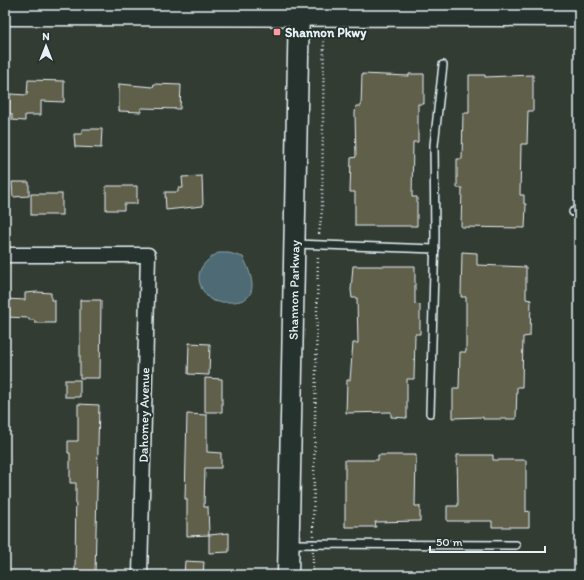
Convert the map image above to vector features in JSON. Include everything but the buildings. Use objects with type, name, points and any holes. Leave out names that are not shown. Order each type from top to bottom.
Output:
[{"type":"street","points":[[5,15],[299,10],[324,16],[579,16]]},
{"type":"street","name":"Shannon Parkway","points":[[288,575],[299,10]]},
{"type":"street","name":"Dahomey Avenue","points":[[5,255],[148,255],[140,575]]},
{"type":"lane","points":[[430,413],[435,250],[434,145],[442,64]]},
{"type":"lane","points":[[295,244],[435,250]]},
{"type":"lane","points":[[289,544],[516,545]]},
{"type":"path","points":[[312,575],[318,245],[322,210],[324,16]]},
{"type":"water","points":[[218,253],[229,253],[243,257],[249,272],[252,286],[251,293],[247,298],[241,301],[217,302],[210,299],[202,289],[199,277],[201,268],[208,260]]},
{"type":"place","name":"Shannon Pkwy","points":[[277,32]]}]
